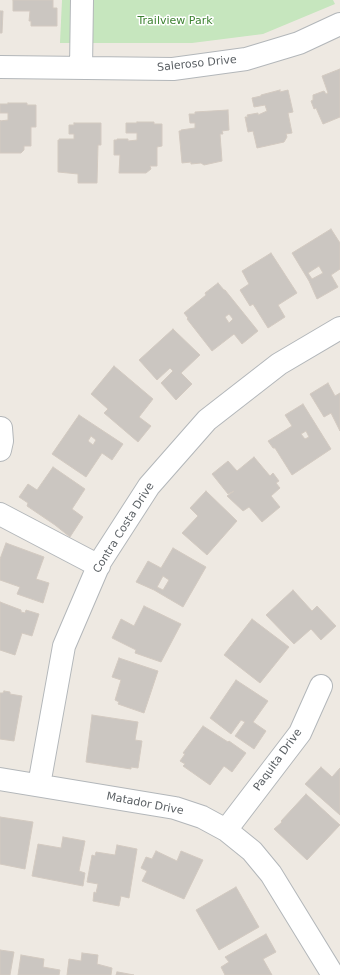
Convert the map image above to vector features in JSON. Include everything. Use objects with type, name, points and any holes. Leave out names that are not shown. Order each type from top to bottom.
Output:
[{"type":"street","points":[[80,68],[82,0]]},
{"type":"street","name":"Saleroso Drive","points":[[0,67],[173,69],[246,59],[299,43],[340,24]]},
{"type":"street","name":"Contra Costa Drive","points":[[38,785],[64,646],[98,566],[149,486],[207,420],[279,364],[340,328]]},
{"type":"street","points":[[0,450],[2,441],[1,428]]},
{"type":"street","points":[[0,514],[98,566]]},
{"type":"street","name":"Paquita Drive","points":[[226,830],[300,733],[321,686]]},
{"type":"street","name":"Matador Drive","points":[[0,779],[175,808],[202,818],[226,830],[252,851],[271,874],[333,975]]},
{"type":"green space","name":"Trailview Park","points":[[62,0],[333,0],[335,4],[263,34],[192,43],[60,43]]},
{"type":"building","points":[[13,0],[53,0],[53,8],[57,8],[57,26],[31,26],[31,21],[29,21],[30,11],[13,11]]},
{"type":"building","points":[[0,11],[3,11],[2,33],[0,33]]},
{"type":"building","points":[[340,69],[340,117],[323,124],[311,101],[313,100],[313,95],[324,91],[326,94],[328,93],[322,76]]},
{"type":"building","points":[[280,90],[280,92],[288,90],[293,112],[288,113],[292,133],[286,134],[287,137],[284,142],[257,148],[253,131],[248,132],[245,117],[248,117],[247,115],[258,113],[258,115],[267,111],[265,105],[254,107],[252,98]]},
{"type":"building","points":[[27,103],[27,105],[36,105],[36,127],[31,127],[31,146],[24,146],[24,150],[21,153],[0,153],[0,121],[8,120],[8,113],[0,113],[0,104]]},
{"type":"building","points":[[228,110],[229,130],[222,131],[223,134],[220,134],[222,161],[204,165],[201,163],[191,164],[191,162],[182,163],[179,131],[195,128],[195,123],[190,123],[189,114],[195,114],[195,112]]},
{"type":"building","points":[[154,122],[154,124],[162,124],[162,146],[157,147],[157,166],[150,166],[151,169],[146,173],[119,173],[120,155],[114,155],[114,140],[137,140],[137,133],[126,133],[126,123]]},
{"type":"building","points":[[74,123],[101,123],[101,145],[98,145],[97,183],[78,183],[78,174],[58,172],[58,140],[74,139],[74,134],[69,134],[69,125],[74,125]]},
{"type":"building","points":[[331,229],[340,243],[340,269],[331,275],[338,287],[317,299],[309,281],[292,253]],"holes":[[[319,266],[323,273],[312,279],[308,273]]]},
{"type":"building","points":[[271,253],[297,293],[278,305],[285,317],[268,328],[253,304],[250,306],[240,290],[249,284],[242,271]]},
{"type":"building","points":[[218,283],[258,331],[242,344],[234,334],[212,351],[184,313],[206,295],[205,293]],"holes":[[[229,314],[233,319],[229,323],[225,317]]]},
{"type":"building","points":[[173,329],[200,355],[181,373],[192,384],[176,400],[161,383],[173,371],[170,368],[157,380],[139,360]]},
{"type":"building","points":[[114,366],[153,399],[139,417],[151,426],[138,442],[104,413],[108,409],[91,394]]},
{"type":"building","points":[[328,383],[335,396],[340,393],[340,431],[331,413],[324,417],[310,394]]},
{"type":"building","points":[[303,404],[331,449],[292,475],[275,448],[273,448],[268,441],[292,426],[285,415]],"holes":[[[306,431],[309,437],[305,439],[301,434]]]},
{"type":"building","points":[[79,415],[123,444],[112,460],[102,453],[86,477],[52,454]],"holes":[[[91,436],[96,440],[93,445],[88,441]]]},
{"type":"building","points":[[254,457],[270,476],[273,473],[279,481],[276,483],[280,488],[271,496],[280,507],[262,522],[249,507],[243,511],[227,496],[234,491],[228,494],[212,474],[228,461],[237,471]]},
{"type":"building","points":[[53,467],[85,489],[72,509],[83,517],[70,537],[27,506],[28,503],[19,497],[28,484],[37,490]]},
{"type":"building","points":[[206,491],[237,521],[207,555],[182,533],[198,516],[190,508]]},
{"type":"building","points":[[6,543],[44,557],[36,579],[49,583],[43,603],[17,594],[20,587],[0,580],[0,559]]},
{"type":"building","points":[[173,548],[206,567],[183,607],[154,590],[136,582],[148,561],[161,568]],"holes":[[[163,576],[169,580],[163,590],[157,587]]]},
{"type":"building","points":[[293,590],[312,611],[317,606],[336,626],[321,640],[311,629],[294,644],[266,615]]},
{"type":"building","points":[[0,602],[21,610],[21,612],[25,613],[26,610],[39,614],[32,636],[22,633],[15,655],[0,650]]},
{"type":"building","points":[[144,606],[181,624],[161,662],[135,653],[136,650],[112,638],[121,619],[134,626]]},
{"type":"building","points":[[252,619],[289,647],[260,683],[224,655]]},
{"type":"building","points":[[119,658],[158,671],[144,713],[118,704],[119,702],[115,700],[121,680],[112,677]]},
{"type":"building","points":[[236,680],[268,701],[253,722],[266,731],[254,749],[235,736],[245,722],[241,720],[231,734],[210,718]]},
{"type":"building","points":[[4,691],[10,692],[10,694],[22,696],[14,741],[0,739],[0,693],[3,693]]},
{"type":"building","points":[[92,715],[138,722],[135,740],[142,741],[138,768],[131,767],[131,769],[86,762]]},
{"type":"building","points":[[203,726],[246,753],[232,772],[224,766],[210,785],[183,766],[185,764],[180,761],[185,754],[183,753]]},
{"type":"building","points":[[321,767],[332,777],[340,768],[340,815],[305,784]]},
{"type":"building","points":[[306,794],[340,825],[307,860],[274,829]]},
{"type":"building","points":[[0,817],[33,822],[25,869],[0,864]]},
{"type":"building","points":[[63,837],[85,841],[79,871],[85,873],[83,886],[32,876],[38,844],[61,848]]},
{"type":"building","points":[[117,845],[137,849],[129,898],[121,896],[119,906],[93,901],[94,892],[96,893],[98,884],[87,882],[92,855],[95,856],[96,852],[115,855]]},
{"type":"building","points":[[156,851],[177,861],[181,851],[203,860],[184,899],[142,881],[147,871],[141,868],[146,857],[152,859]]},
{"type":"building","points":[[236,887],[259,927],[219,950],[196,910]]},
{"type":"building","points":[[266,934],[276,952],[263,959],[272,975],[225,975],[221,967],[229,962],[225,957]]},
{"type":"building","points":[[0,950],[14,952],[10,975],[0,975]]},
{"type":"building","points":[[82,953],[98,955],[97,964],[112,968],[111,975],[67,975],[69,959],[81,961]]},
{"type":"building","points":[[21,955],[44,959],[43,967],[60,970],[59,975],[18,975]]},
{"type":"building","points":[[118,972],[134,975],[116,975]]}]
